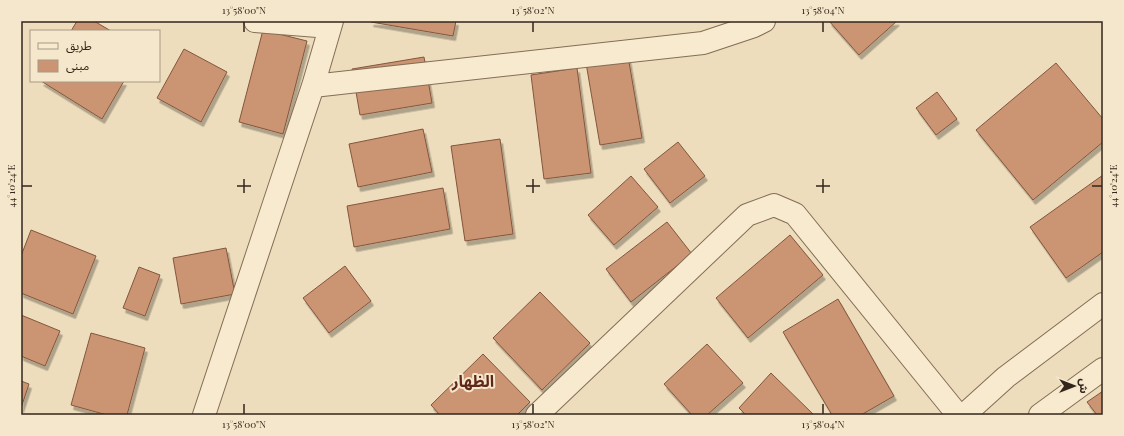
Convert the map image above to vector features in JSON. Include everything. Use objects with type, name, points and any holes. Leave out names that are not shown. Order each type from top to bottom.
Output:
[{"type":"street","points":[[204,415],[313,86],[331,24],[255,21]]},
{"type":"street","points":[[313,86],[703,44],[764,21]]},
{"type":"street","points":[[537,415],[747,215],[774,205],[795,214],[958,415]]},
{"type":"street","points":[[964,415],[1006,377],[1103,304]]},
{"type":"street","points":[[1040,415],[1103,369]]},
{"type":"building","points":[[77,21],[94,21],[109,30],[72,30]]},
{"type":"building","points":[[371,21],[456,21],[453,36]]},
{"type":"building","points":[[829,21],[897,21],[859,55]]},
{"type":"building","points":[[263,30],[307,41],[283,134],[239,122]]},
{"type":"building","points":[[184,49],[227,72],[201,122],[157,98]]},
{"type":"building","points":[[628,56],[642,138],[600,145],[586,63]]},
{"type":"building","points":[[424,57],[432,103],[360,115],[352,69]]},
{"type":"building","points":[[1056,63],[1103,119],[1103,142],[1033,200],[976,130]]},
{"type":"building","points":[[577,68],[591,173],[544,179],[531,75]]},
{"type":"building","points":[[43,82],[123,82],[102,119]]},
{"type":"building","points":[[937,92],[957,119],[936,135],[916,108]]},
{"type":"building","points":[[423,129],[432,172],[358,187],[349,144]]},
{"type":"building","points":[[500,139],[513,234],[465,241],[451,146]]},
{"type":"building","points":[[678,142],[705,176],[670,203],[644,169]]},
{"type":"building","points":[[1103,175],[1103,252],[1066,278],[1030,227]]},
{"type":"building","points":[[631,176],[658,207],[614,245],[588,215]]},
{"type":"building","points":[[443,188],[450,229],[354,247],[347,206]]},
{"type":"building","points":[[667,222],[692,254],[631,302],[606,269]]},
{"type":"building","points":[[31,230],[96,256],[73,314],[21,293],[21,256]]},
{"type":"building","points":[[790,235],[823,275],[748,338],[716,298]]},
{"type":"building","points":[[226,248],[235,294],[181,304],[173,258]]},
{"type":"building","points":[[345,266],[371,301],[329,333],[303,298]]},
{"type":"building","points":[[139,267],[160,275],[145,316],[123,308]]},
{"type":"building","points":[[540,292],[590,343],[542,390],[493,338]]},
{"type":"building","points":[[838,299],[894,396],[861,415],[832,415],[783,332]]},
{"type":"building","points":[[21,315],[60,331],[45,366],[21,356]]},
{"type":"building","points":[[91,333],[145,348],[127,415],[107,415],[71,405]]},
{"type":"building","points":[[707,344],[743,383],[707,415],[692,415],[664,384]]},
{"type":"building","points":[[483,354],[530,402],[517,415],[440,415],[431,405]]},
{"type":"building","points":[[771,373],[814,415],[746,415],[739,408]]},
{"type":"building","points":[[21,381],[29,384],[21,408]]},
{"type":"building","points":[[1103,391],[1103,415],[1097,415],[1087,402]]},
{"type":"district","name":"الظهار","points":[[473,381]]}]
